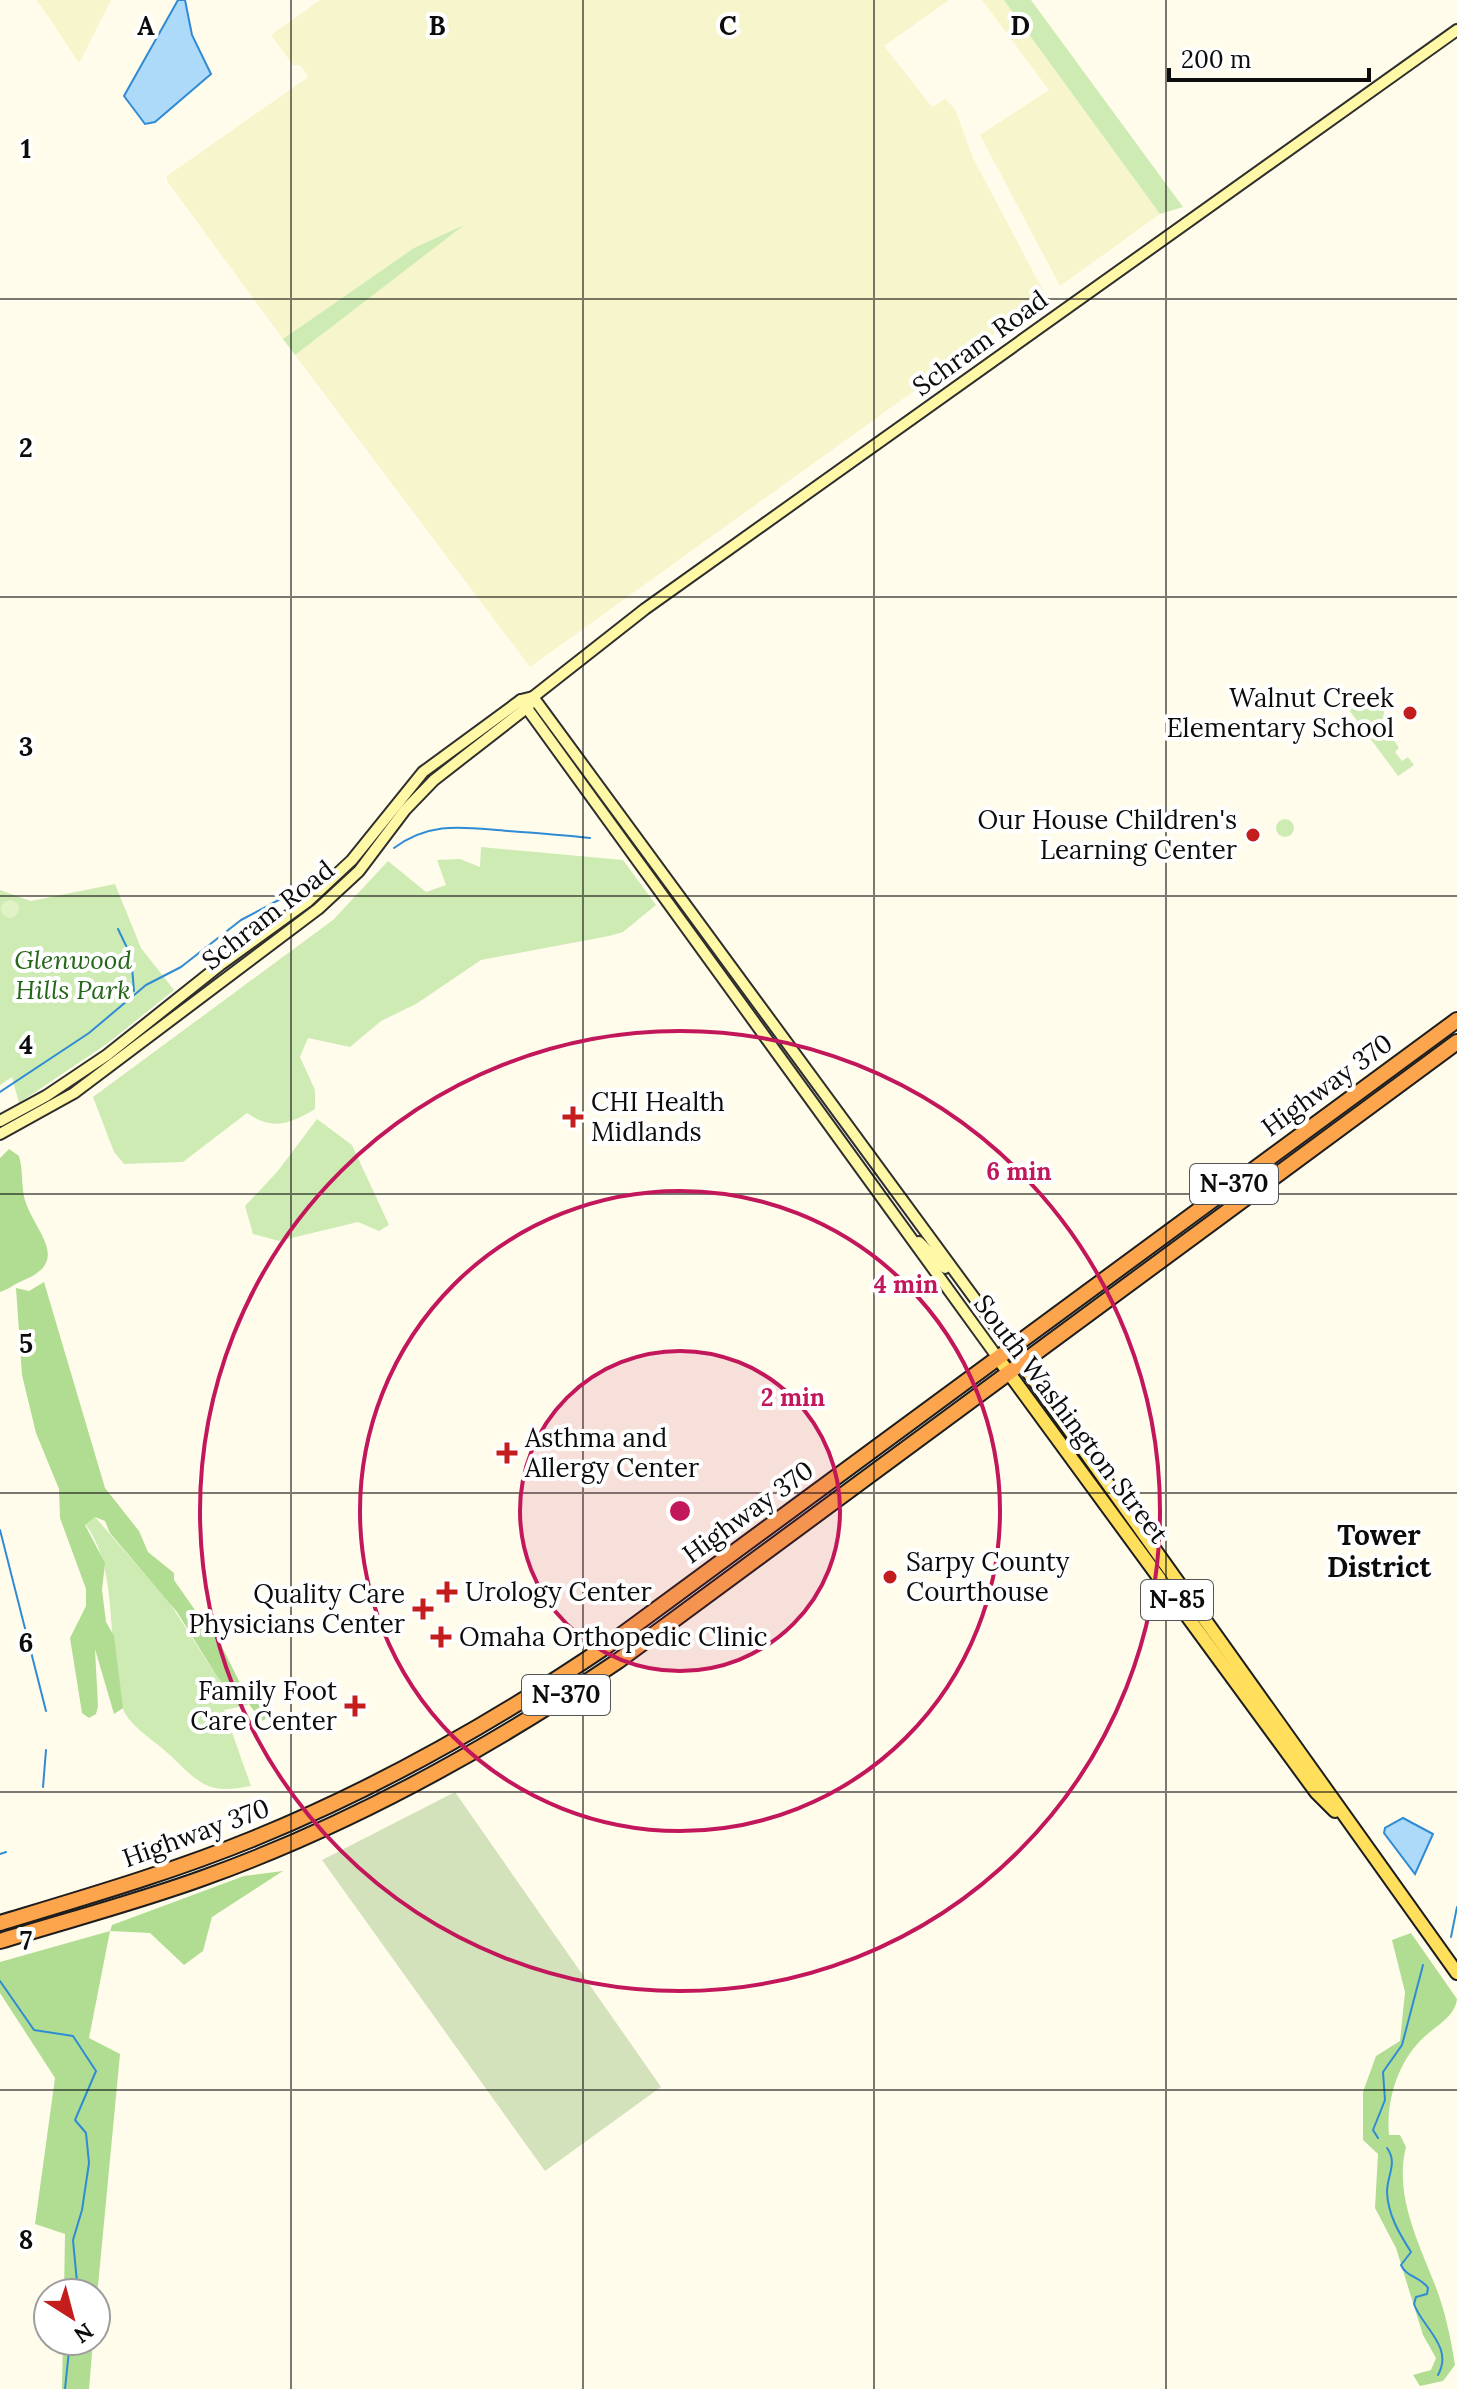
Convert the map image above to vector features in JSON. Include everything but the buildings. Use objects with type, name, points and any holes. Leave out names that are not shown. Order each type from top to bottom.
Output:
[{"type":"highway","name":"Highway 370","points":[[0,1941],[224,1870],[319,1831],[429,1777],[598,1674],[884,1465],[1124,1265],[1457,1020]]},
{"type":"highway","name":"Highway 370","points":[[1016,1356],[1457,1042]]},
{"type":"highway","name":"Highway 370","points":[[0,1923],[177,1868],[254,1839],[443,1749],[608,1645],[1004,1366]]},
{"type":"main road","name":"Schram Road","points":[[0,1134],[41,1114],[88,1082],[318,909],[359,871],[405,810],[434,780],[645,609],[1457,30]]},
{"type":"main road","points":[[533,697],[600,798]]},
{"type":"main road","name":"Schram Road","points":[[0,1121],[46,1096],[107,1055],[220,965],[307,902],[352,860],[423,772],[524,704]]},
{"type":"main road","points":[[524,704],[600,798]]},
{"type":"main road","name":"South Washington Street","points":[[600,798],[904,1232],[1316,1792],[1349,1825]]},
{"type":"main road","name":"South Washington Street","points":[[600,798],[918,1221],[1326,1785],[1349,1825],[1457,1973]]},
{"type":"main road","points":[[868,1179],[875,1182],[904,1220],[918,1221]]},
{"type":"main road","points":[[904,1232],[913,1233],[961,1282]]},
{"type":"green space","points":[[36,0],[111,0],[79,63],[48,16]]},
{"type":"green space","points":[[320,0],[949,0],[884,46],[932,107],[945,99],[955,109],[973,158],[1046,296],[530,667],[295,355],[460,227],[414,248],[283,339],[167,181],[167,176],[308,77],[300,65],[293,65],[271,35]]},
{"type":"green space","points":[[982,0],[1004,0],[1160,214],[1060,286],[980,135],[1049,90]]},
{"type":"green space","points":[[1004,0],[1031,0],[1183,207],[1160,214]]},
{"type":"green space","points":[[464,225],[295,355],[283,339],[414,248]]},
{"type":"green space","points":[[1360,691],[1370,705],[1385,708],[1382,722],[1399,748],[1395,752],[1402,761],[1408,757],[1414,765],[1398,776],[1344,703]]},
{"type":"green space","points":[[1285,819],[1294,828],[1285,837],[1276,828]]},
{"type":"green space","points":[[481,847],[623,860],[656,905],[623,932],[481,960],[416,1004],[381,1021],[350,1047],[308,1038],[300,1057],[315,1090],[315,1109],[289,1122],[273,1124],[247,1113],[183,1162],[124,1164],[114,1152],[93,1097],[333,920],[388,861],[426,892],[446,885],[437,860],[460,859],[480,867]]},
{"type":"green space","name":"Glenwood Hills Park","points":[[115,884],[141,948],[174,990],[108,1043],[19,1103],[12,1077],[0,1085],[0,890],[31,901]]},
{"type":"green space","points":[[10,900],[19,909],[10,918],[1,909]]},
{"type":"green space","points":[[317,1119],[352,1145],[389,1225],[379,1231],[358,1222],[279,1241],[253,1234],[245,1206],[277,1172]]},
{"type":"green space","points":[[9,1149],[19,1156],[25,1200],[44,1238],[48,1257],[36,1274],[0,1292],[0,1158]]},
{"type":"green space","points":[[44,1282],[105,1488],[139,1531],[148,1552],[174,1573],[174,1580],[197,1613],[212,1627],[240,1683],[266,1713],[267,1718],[262,1721],[241,1694],[230,1690],[218,1678],[177,1612],[110,1533],[105,1521],[95,1517],[85,1525],[105,1563],[102,1590],[106,1622],[114,1636],[123,1708],[114,1714],[95,1649],[98,1706],[96,1714],[89,1718],[82,1713],[70,1638],[86,1606],[86,1589],[60,1518],[59,1489],[36,1433],[22,1375],[16,1288],[29,1291]]},
{"type":"green space","points":[[95,1517],[169,1602],[218,1678],[230,1690],[241,1694],[248,1705],[224,1710],[251,1786],[225,1789],[206,1785],[137,1728],[126,1715],[118,1687],[104,1564],[85,1524]]},
{"type":"green space","points":[[455,1792],[661,2087],[545,2171],[322,1860]]},
{"type":"green space","points":[[283,1871],[212,1917],[203,1951],[184,1965],[150,1933],[110,1931],[112,1925],[244,1876]]},
{"type":"green space","points":[[110,1931],[89,2038],[120,2054],[99,2277],[64,2277],[65,2234],[35,2224],[55,2078],[0,1993],[0,1962]]},
{"type":"green space","points":[[1411,1933],[1457,1999],[1448,2017],[1420,2041],[1405,2061],[1389,2110],[1389,2135],[1400,2135],[1406,2147],[1403,2165],[1405,2200],[1442,2304],[1455,2365],[1443,2381],[1420,2386],[1413,2375],[1431,2370],[1436,2358],[1423,2335],[1396,2248],[1375,2208],[1378,2154],[1363,2140],[1363,2092],[1376,2056],[1400,2041],[1405,1992],[1392,1940]]},
{"type":"green space","points":[[63,2357],[92,2357],[89,2389],[62,2389]]},
{"type":"water","points":[[178,0],[185,0],[192,35],[211,74],[155,122],[145,124],[124,96]]},
{"type":"water","points":[[1403,1818],[1433,1834],[1415,1874],[1384,1833],[1385,1828]]},
{"type":"waterway","points":[[394,848],[422,833],[450,828],[590,838]]},
{"type":"waterway","points":[[0,1092],[89,1033],[146,985],[181,967],[241,920],[288,895],[320,872]]},
{"type":"waterway","points":[[118,929],[131,956],[134,991]]},
{"type":"waterway","points":[[0,1530],[46,1711]]},
{"type":"waterway","points":[[43,1787],[46,1750]]},
{"type":"waterway","points":[[0,1854],[6,1852]]},
{"type":"waterway","points":[[1451,1937],[1457,1907]]},
{"type":"waterway","points":[[1378,2138],[1373,2130],[1385,2100],[1383,2072],[1402,2045],[1423,1965]]},
{"type":"waterway","points":[[0,1981],[34,2030],[73,2036],[96,2071],[75,2120],[86,2133],[89,2163],[82,2210],[73,2240],[76,2277]]},
{"type":"waterway","points":[[1387,2148],[1392,2159],[1387,2186],[1389,2208],[1411,2252],[1401,2265],[1428,2288],[1427,2294],[1416,2297],[1414,2304],[1440,2346],[1442,2365],[1438,2375]]},
{"type":"waterway","points":[[65,2389],[68,2357]]},
{"type":"place","name":"Walnut Creek Elementary School","points":[[1410,713]]},
{"type":"place","name":"Our House Children's Learning Center","points":[[1253,835]]},
{"type":"place","name":"CHI Health Midlands","points":[[573,1117]]},
{"type":"place","name":"Asthma and Allergy Center","points":[[507,1453]]},
{"type":"place","name":"Sarpy County Courthouse","points":[[890,1577]]},
{"type":"place","name":"Urology Center","points":[[447,1592]]},
{"type":"place","name":"Quality Care Physicians Center","points":[[423,1609]]},
{"type":"place","name":"Omaha Orthopedic Clinic","points":[[441,1637]]},
{"type":"place","name":"Family Foot Care Center","points":[[355,1706]]},
{"type":"district","name":"Tower District","points":[[1379,1551]]}]
